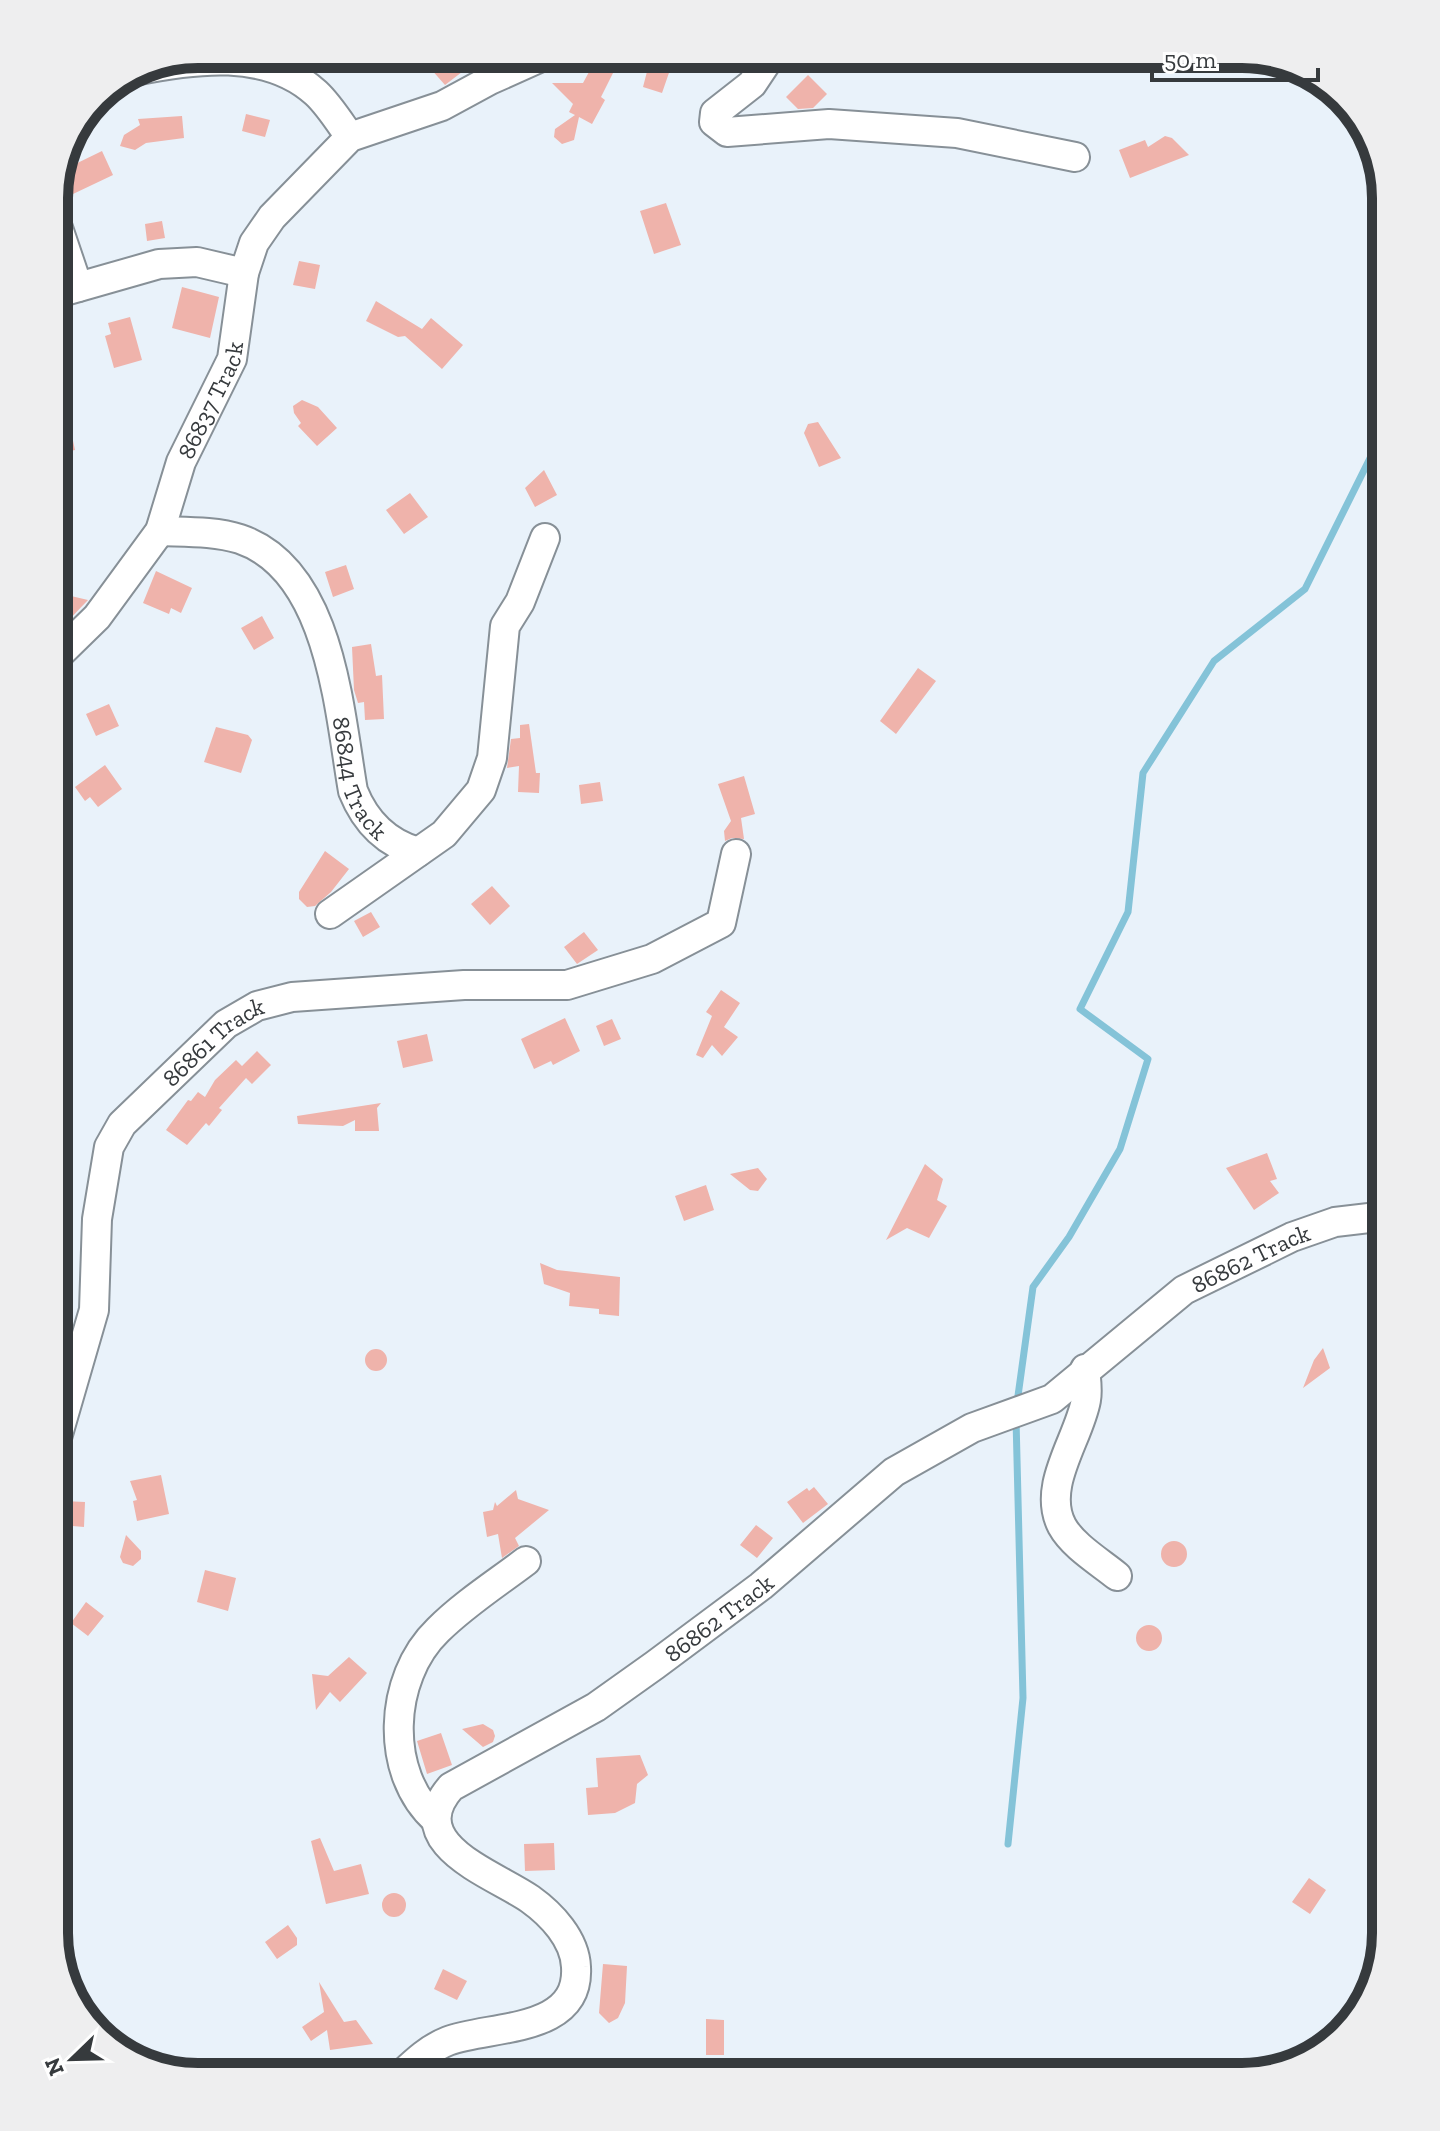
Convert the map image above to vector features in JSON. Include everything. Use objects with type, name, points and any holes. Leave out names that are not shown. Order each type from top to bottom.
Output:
[{"type":"street","points":[[269,68],[316,93],[350,137],[442,106],[517,68]]},
{"type":"street","points":[[763,68],[752,84],[715,113],[714,122],[719,129],[727,132],[829,124],[957,133],[1075,157]]},
{"type":"street","name":"86837 Track","points":[[68,645],[97,617],[160,531],[181,462],[232,359],[244,273],[254,243],[272,217],[350,137]]},
{"type":"street","points":[[68,289],[159,264],[197,262],[244,273]]},
{"type":"street","name":"86844 Track","points":[[160,531],[238,538],[271,556],[297,585],[326,646],[353,791],[361,810],[387,837],[418,852],[461,817],[489,776],[505,626],[520,602],[545,538]]},
{"type":"street","points":[[330,914],[418,852]]},
{"type":"street","name":"86861 Track","points":[[68,1400],[94,1310],[98,1207],[109,1147],[122,1124],[226,1024],[257,1006],[292,997],[464,985],[567,985],[652,959],[721,923],[736,854]]},
{"type":"street","name":"86862 Track","points":[[436,1820],[439,1801],[451,1787],[596,1707],[667,1657],[761,1586],[894,1472],[972,1428],[1052,1399],[1184,1290],[1228,1266],[1335,1222],[1372,1218]]},
{"type":"street","points":[[1085,1369],[1086,1399],[1055,1496],[1063,1528],[1117,1576]]},
{"type":"street","points":[[414,2063],[426,2052],[447,2041],[532,2023],[554,2014],[569,1998],[577,1969],[571,1945],[554,1920],[529,1899],[458,1855],[442,1837],[436,1820],[413,1794],[399,1753],[400,1709],[406,1681],[436,1630],[526,1561]]},
{"type":"building","points":[[430,68],[458,68],[462,72],[445,85]]},
{"type":"building","points":[[591,68],[615,69],[601,97],[605,100],[592,124],[579,117],[574,140],[562,144],[554,137],[555,129],[575,115],[569,112],[573,104],[552,83],[583,83]]},
{"type":"building","points":[[648,68],[671,68],[662,93],[643,87]]},
{"type":"building","points":[[808,75],[827,94],[813,108],[798,109],[786,97]]},
{"type":"building","points":[[246,114],[270,120],[265,137],[242,131]]},
{"type":"building","points":[[182,116],[184,138],[146,143],[135,150],[120,146],[124,135],[140,125],[138,119]]},
{"type":"building","points":[[1165,136],[1172,138],[1189,155],[1130,178],[1119,150],[1145,140],[1148,147]]},
{"type":"building","points":[[102,151],[113,175],[73,194],[69,184],[72,166]]},
{"type":"building","points":[[666,203],[681,245],[654,254],[640,211]]},
{"type":"building","points":[[162,221],[165,238],[147,241],[145,224]]},
{"type":"building","points":[[299,261],[320,265],[315,289],[293,285]]},
{"type":"building","points":[[182,287],[219,297],[210,338],[172,328]]},
{"type":"building","points":[[376,301],[422,329],[431,318],[463,345],[442,369],[405,336],[398,337],[366,321]]},
{"type":"building","points":[[130,317],[142,360],[114,368],[105,336],[111,334],[108,323]]},
{"type":"building","points":[[302,400],[318,407],[337,428],[317,446],[298,426],[301,423],[293,406]]},
{"type":"building","points":[[68,417],[75,450],[68,451]]},
{"type":"building","points":[[818,422],[841,458],[819,467],[804,433],[808,424]]},
{"type":"building","points":[[544,470],[557,495],[535,507],[525,488]]},
{"type":"building","points":[[410,493],[428,517],[404,534],[386,510]]},
{"type":"building","points":[[346,565],[354,589],[333,597],[325,572]]},
{"type":"building","points":[[156,571],[192,588],[181,613],[171,608],[169,614],[143,603]]},
{"type":"building","points":[[68,595],[88,600],[68,621]]},
{"type":"building","points":[[262,616],[274,638],[254,650],[241,628]]},
{"type":"building","points":[[371,644],[376,676],[382,675],[384,719],[365,720],[364,702],[358,703],[354,690],[352,647]]},
{"type":"building","points":[[918,668],[936,681],[896,734],[880,721]]},
{"type":"building","points":[[109,704],[119,726],[96,736],[86,714]]},
{"type":"building","points":[[529,724],[536,773],[540,773],[539,793],[518,792],[519,766],[507,768],[511,739],[520,738],[520,725]]},
{"type":"building","points":[[216,727],[248,735],[252,740],[241,773],[204,762]]},
{"type":"building","points":[[105,765],[122,789],[98,807],[90,797],[85,801],[75,787]]},
{"type":"building","points":[[744,776],[755,814],[741,818],[744,839],[725,841],[724,831],[731,821],[718,784]]},
{"type":"building","points":[[600,782],[603,801],[581,804],[579,785]]},
{"type":"building","points":[[325,851],[349,869],[331,892],[315,906],[307,907],[299,899],[299,892]]},
{"type":"building","points":[[492,886],[510,906],[490,925],[471,904]]},
{"type":"building","points":[[371,912],[380,927],[363,937],[354,921]]},
{"type":"building","points":[[584,932],[598,950],[577,964],[564,947]]},
{"type":"building","points":[[721,990],[740,1003],[724,1027],[738,1037],[722,1056],[712,1045],[703,1058],[696,1055],[712,1016],[706,1012]]},
{"type":"building","points":[[565,1018],[580,1051],[553,1065],[551,1061],[534,1069],[521,1039]]},
{"type":"building","points":[[612,1019],[621,1039],[604,1046],[596,1026]]},
{"type":"building","points":[[427,1034],[433,1061],[403,1068],[397,1041]]},
{"type":"building","points":[[257,1051],[271,1065],[252,1084],[246,1078],[219,1108],[222,1110],[209,1126],[206,1123],[187,1145],[166,1130],[188,1100],[191,1101],[198,1092],[205,1097],[215,1080],[236,1060],[242,1066]]},
{"type":"building","points":[[381,1103],[377,1108],[379,1131],[355,1131],[355,1120],[343,1126],[298,1124],[297,1116]]},
{"type":"building","points":[[1267,1153],[1277,1179],[1270,1181],[1279,1193],[1254,1210],[1226,1168]]},
{"type":"building","points":[[925,1164],[943,1179],[937,1200],[947,1206],[929,1238],[907,1228],[886,1240]]},
{"type":"building","points":[[758,1168],[767,1179],[758,1191],[750,1190],[730,1174]]},
{"type":"building","points":[[706,1185],[714,1210],[684,1221],[675,1196]]},
{"type":"building","points":[[540,1263],[557,1270],[620,1277],[619,1316],[599,1314],[599,1309],[569,1306],[570,1293],[544,1284]]},
{"type":"building","points":[[1323,1348],[1330,1368],[1303,1388],[1314,1360]]},
{"type":"building","points":[[376,1349],[384,1352],[387,1360],[384,1368],[376,1371],[368,1368],[365,1360],[368,1352]]},
{"type":"building","points":[[161,1475],[169,1514],[137,1521],[133,1501],[137,1500],[130,1481]]},
{"type":"building","points":[[814,1487],[828,1504],[803,1523],[787,1502],[807,1488],[809,1491]]},
{"type":"building","points":[[516,1490],[518,1499],[549,1510],[515,1538],[519,1546],[502,1558],[498,1534],[487,1537],[483,1512],[493,1510],[495,1502],[497,1506]]},
{"type":"building","points":[[68,1501],[85,1502],[84,1527],[68,1526]]},
{"type":"building","points":[[756,1525],[773,1538],[757,1558],[740,1545]]},
{"type":"building","points":[[126,1535],[141,1551],[141,1559],[133,1566],[123,1563],[120,1557]]},
{"type":"building","points":[[1174,1541],[1183,1545],[1187,1554],[1183,1563],[1174,1567],[1165,1563],[1161,1554],[1165,1545]]},
{"type":"building","points":[[205,1570],[236,1578],[228,1611],[197,1602]]},
{"type":"building","points":[[86,1602],[104,1616],[88,1636],[71,1623]]},
{"type":"building","points":[[1149,1625],[1158,1629],[1162,1638],[1158,1647],[1149,1651],[1140,1647],[1136,1638],[1140,1629]]},
{"type":"building","points":[[349,1657],[367,1673],[340,1702],[330,1692],[316,1710],[312,1674],[328,1676]]},
{"type":"building","points":[[483,1724],[493,1730],[495,1736],[493,1742],[483,1747],[462,1729]]},
{"type":"building","points":[[441,1733],[452,1765],[427,1774],[417,1741]]},
{"type":"building","points":[[640,1755],[648,1775],[637,1784],[635,1803],[615,1813],[588,1815],[586,1788],[598,1787],[596,1758]]},
{"type":"building","points":[[320,1838],[334,1871],[361,1864],[369,1894],[326,1904],[311,1841]]},
{"type":"building","points":[[554,1843],[555,1870],[525,1871],[524,1844]]},
{"type":"building","points":[[1309,1878],[1326,1890],[1310,1914],[1292,1902]]},
{"type":"building","points":[[394,1893],[405,1900],[406,1905],[399,1916],[394,1917],[383,1910],[382,1905],[389,1894]]},
{"type":"building","points":[[288,1925],[297,1938],[297,1945],[277,1959],[265,1942]]},
{"type":"building","points":[[603,1964],[627,1966],[625,2003],[618,2018],[609,2023],[599,2013]]},
{"type":"building","points":[[443,1969],[467,1981],[457,2000],[434,1989]]},
{"type":"building","points":[[319,1982],[344,2022],[356,2020],[373,2044],[330,2050],[327,2030],[311,2041],[302,2027],[324,2012]]},
{"type":"building","points":[[706,2019],[724,2020],[724,2055],[706,2055]]},
{"type":"waterway","points":[[1017,1403],[1033,1287],[1069,1237],[1120,1149],[1148,1059],[1080,1009],[1128,912],[1143,773],[1214,661],[1305,589],[1372,454]]},
{"type":"waterway","points":[[1008,1844],[1023,1698],[1016,1419]]}]
